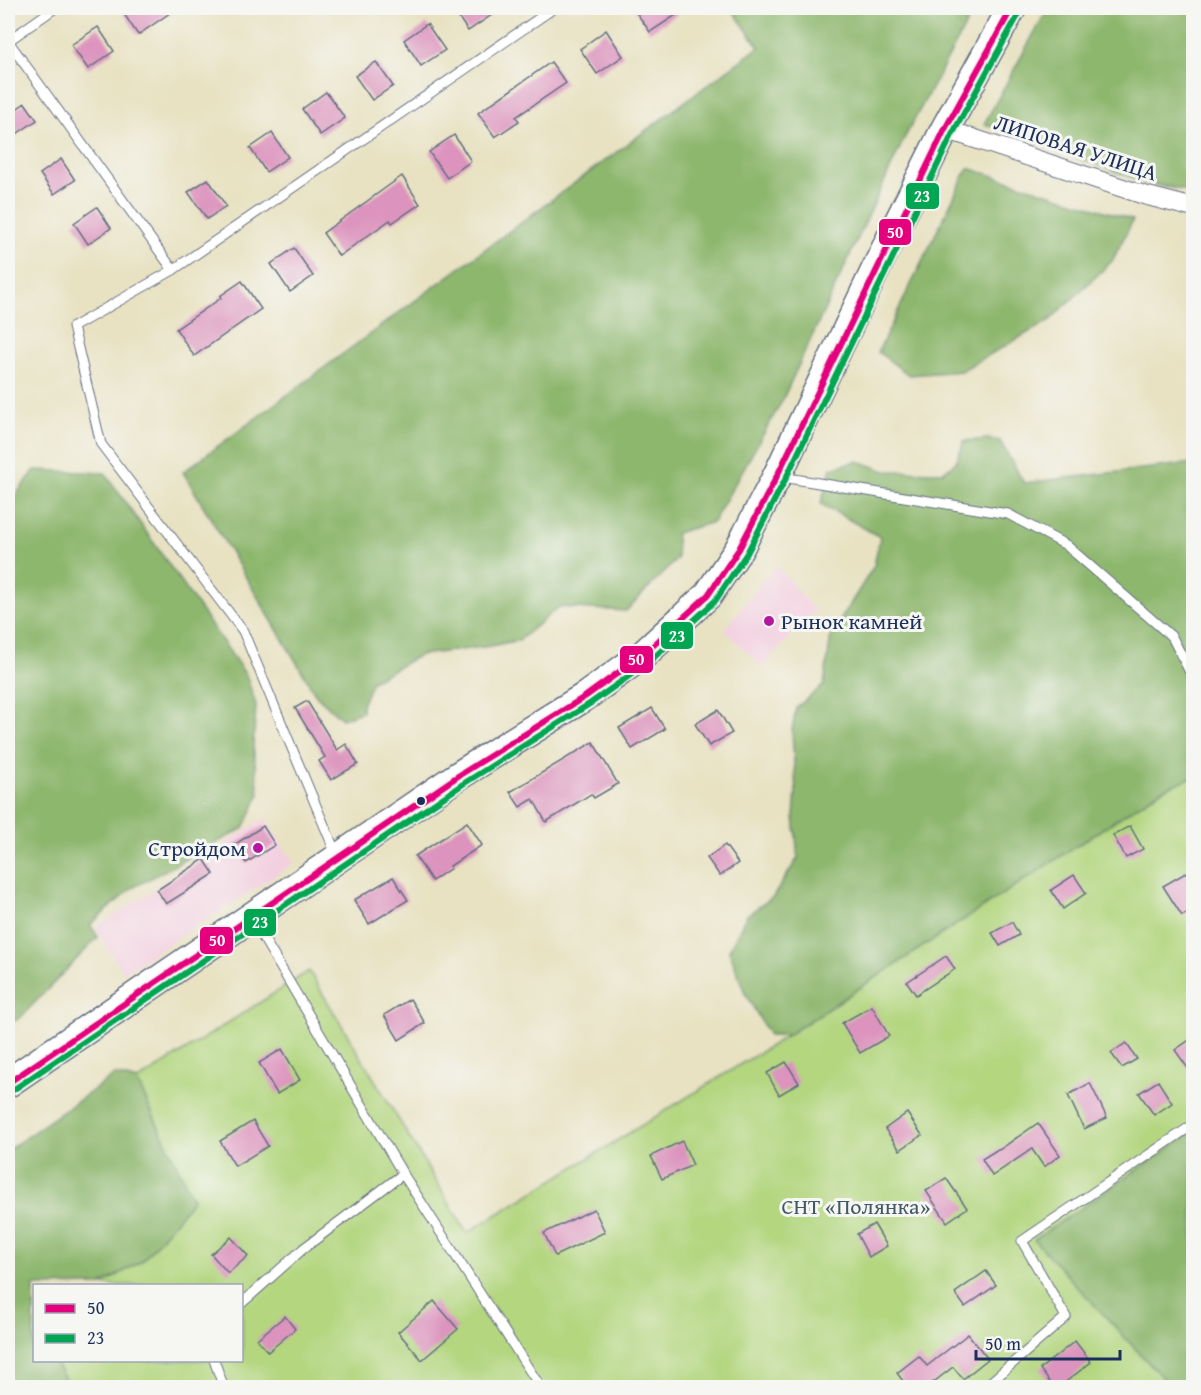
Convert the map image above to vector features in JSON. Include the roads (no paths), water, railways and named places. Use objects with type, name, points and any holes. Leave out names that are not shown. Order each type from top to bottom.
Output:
[{"type":"main road","points":[[8,1083],[458,776],[586,696],[644,654],[708,595],[729,566],[777,476],[945,129],[1012,8]]},
{"type":"street","name":"ЛИПОВАЯ УЛИЦА","points":[[945,129],[1144,195],[1194,208]]},
{"type":"lane","points":[[55,8],[8,41],[173,270]]},
{"type":"lane","points":[[338,858],[243,631],[101,444],[73,327],[173,270],[554,8]]},
{"type":"lane","points":[[777,476],[1008,514],[1066,545],[1172,637],[1194,680]]},
{"type":"lane","points":[[251,917],[403,1174],[541,1388]]},
{"type":"lane","points":[[984,1388],[1066,1317],[1022,1241],[1194,1124]]},
{"type":"lane","points":[[243,1302],[304,1248],[403,1174]]},
{"type":"lane","points":[[215,1362],[224,1388]]},
{"type":"place","name":"Рынок камней","points":[[769,621]]},
{"type":"place","name":"Стройдом","points":[[258,848]]},
{"type":"park label","name":"СНТ «Полянка»","points":[[856,1206]]}]
